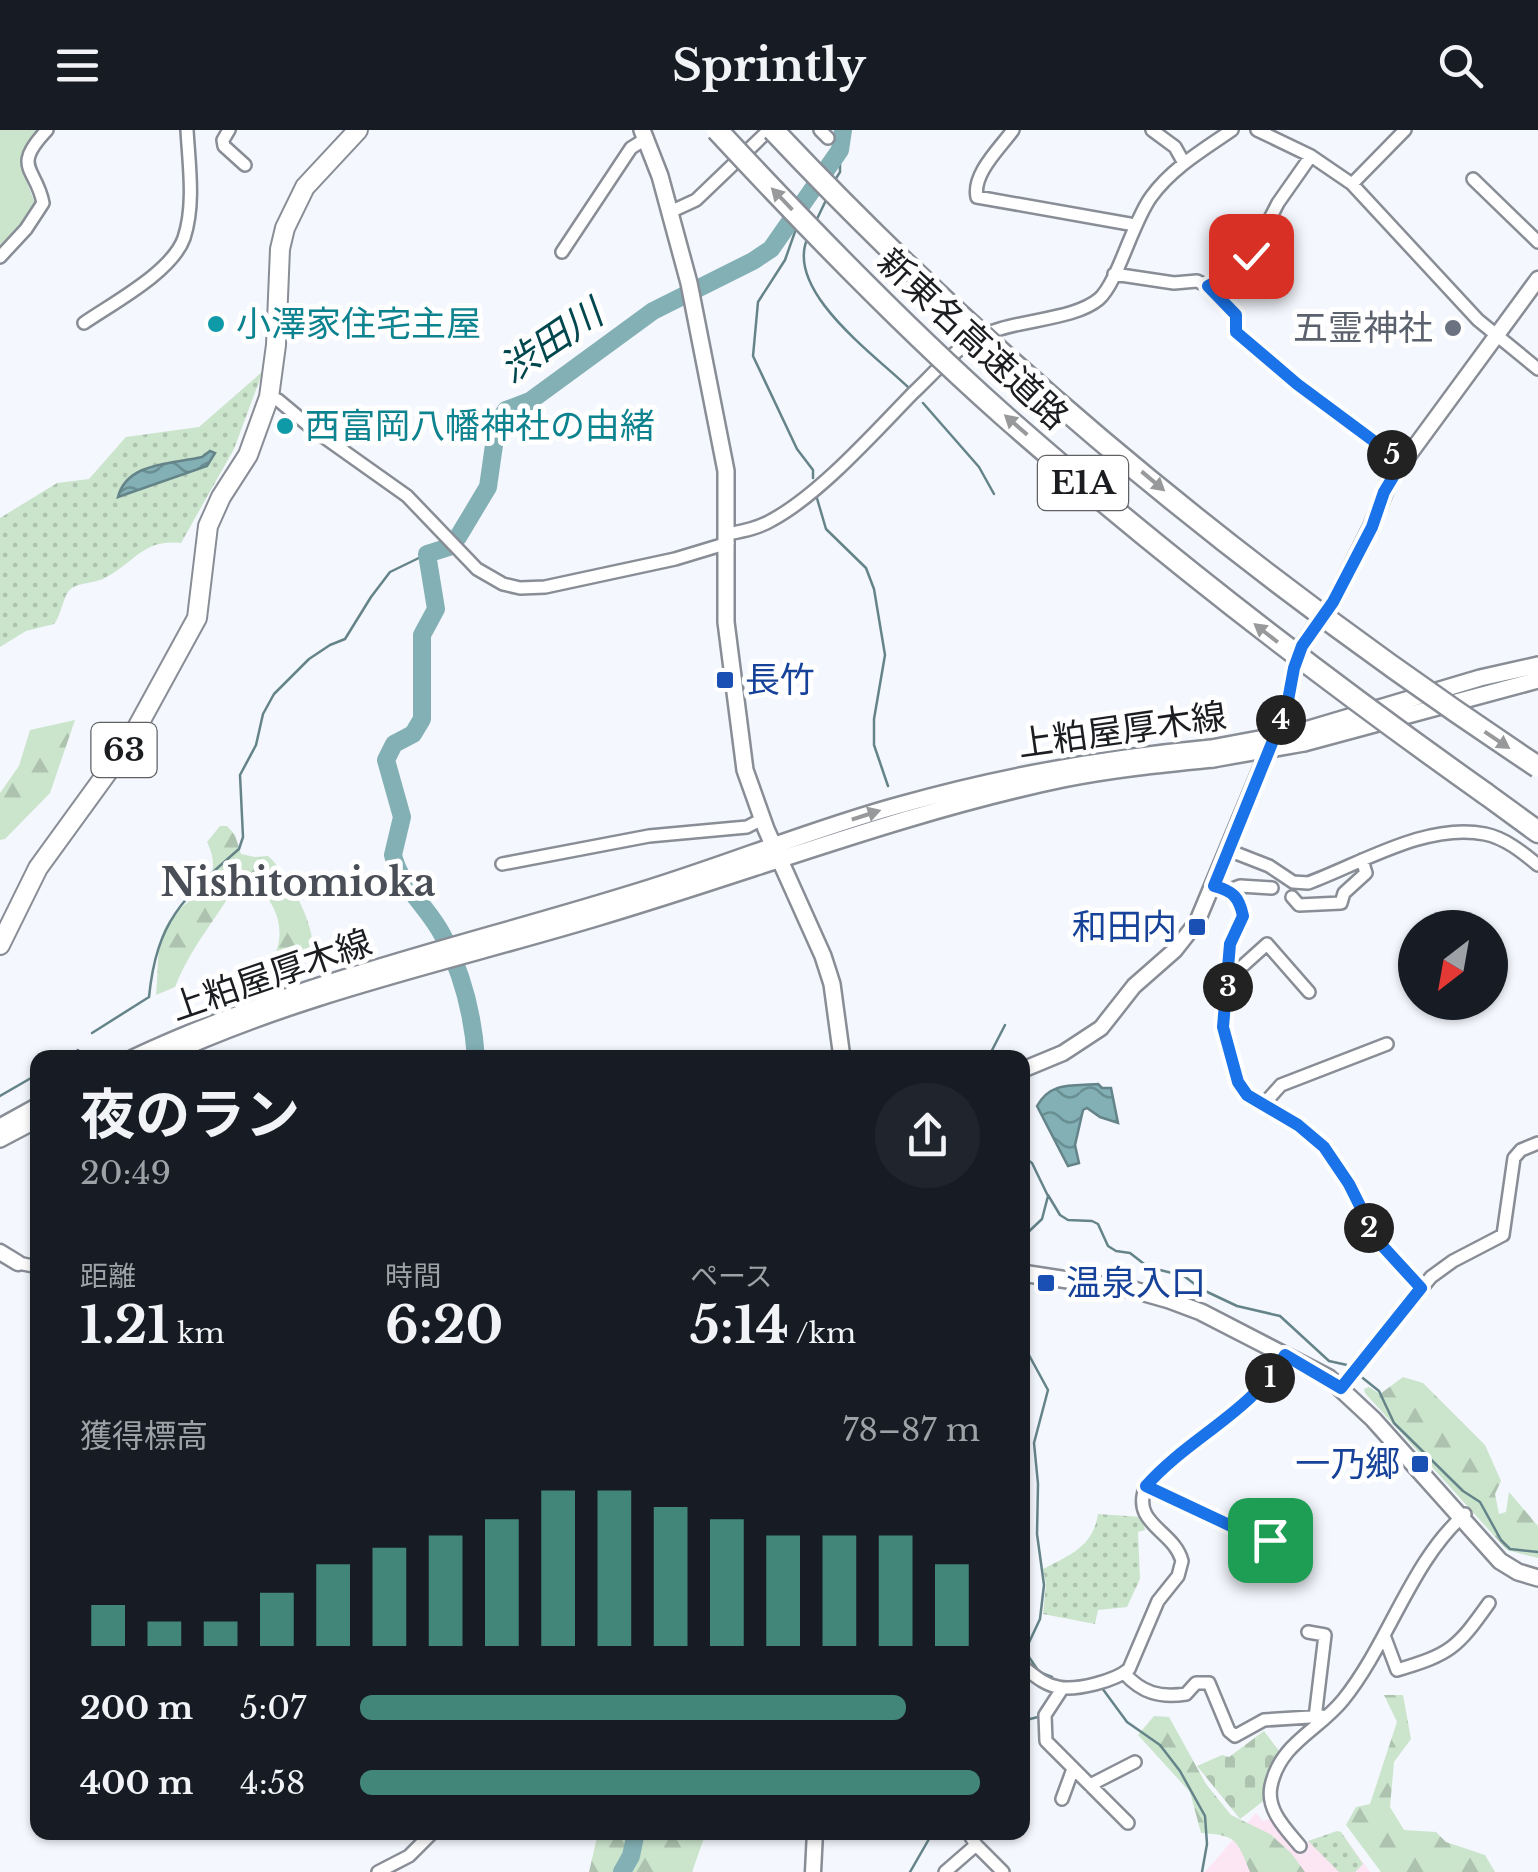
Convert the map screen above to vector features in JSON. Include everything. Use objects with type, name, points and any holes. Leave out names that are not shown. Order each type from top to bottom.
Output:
[{"type":"highway","name":"新東名高速道路","points":[[716,130],[912,329],[1088,488],[1267,634],[1538,830]]},
{"type":"highway","name":"新東名高速道路","points":[[771,130],[976,328],[1174,500],[1374,653],[1538,767]]},
{"type":"main road","name":"63","points":[[0,945],[38,868],[128,744],[188,636],[199,608],[205,538],[211,518],[248,455],[269,397],[285,228],[306,186],[358,130]]},
{"type":"main road","points":[[644,134],[689,283],[726,472],[726,622],[746,770],[762,819],[827,970],[841,1050]]},
{"type":"main road","name":"上粕屋厚木線","points":[[1303,737],[1480,678],[1538,665]]},
{"type":"main road","name":"上粕屋厚木線","points":[[181,1050],[283,1009],[640,892],[777,852],[898,805],[1054,767],[1212,753],[1303,737],[1538,680]]},
{"type":"main road","name":"上粕屋厚木線","points":[[150,1050],[196,1028],[347,975],[432,960]]},
{"type":"main road","points":[[0,1126],[30,1110]]},
{"type":"main road","points":[[0,1140],[30,1123]]},
{"type":"main road","points":[[1030,1274],[1134,1290],[1169,1300],[1201,1312],[1341,1388],[1500,1561],[1538,1578]]},
{"type":"street","points":[[0,257],[26,229],[43,202],[41,191],[28,172],[29,153],[47,130]]},
{"type":"street","points":[[84,323],[170,260],[184,240],[190,183],[187,130]]},
{"type":"street","points":[[229,130],[222,140],[224,146],[245,166]]},
{"type":"street","points":[[670,212],[696,200],[771,130]]},
{"type":"street","points":[[1012,130],[982,172],[975,189],[977,197],[1134,226]]},
{"type":"street","points":[[1152,130],[1175,147],[1184,163]]},
{"type":"street","points":[[269,397],[406,496],[477,569],[503,584],[543,587],[675,558],[770,522],[788,509],[966,344],[1000,327],[1096,302],[1107,290],[1149,199],[1184,163],[1232,130]]},
{"type":"street","points":[[1258,130],[1311,156],[1352,184],[1478,320],[1538,368]]},
{"type":"street","points":[[1352,184],[1405,130]]},
{"type":"street","points":[[562,252],[644,134]]},
{"type":"street","points":[[1208,286],[1245,266],[1278,202],[1311,156]]},
{"type":"street","points":[[1473,179],[1538,242]]},
{"type":"street","points":[[1114,274],[1197,281],[1208,286],[1236,315],[1236,332],[1297,384],[1402,462]]},
{"type":"street","points":[[1030,1067],[1063,1053],[1101,1028],[1134,986],[1188,936],[1222,888],[1228,850],[1287,706],[1302,646],[1333,602],[1402,462],[1538,280]]},
{"type":"street","points":[[502,864],[649,836],[747,827],[762,819]]},
{"type":"street","points":[[1228,850],[1269,866],[1300,884],[1416,839],[1481,833],[1513,846],[1538,864]]},
{"type":"street","points":[[1292,898],[1299,904],[1340,903],[1344,893],[1366,872],[1362,860]]},
{"type":"street","points":[[1222,888],[1272,888]]},
{"type":"street","points":[[1222,888],[1238,898],[1243,916],[1230,944],[1223,1027],[1231,1065],[1242,1090],[1298,1125],[1331,1156],[1377,1240],[1421,1288]]},
{"type":"street","points":[[1229,972],[1237,971],[1266,944],[1309,992]]},
{"type":"street","points":[[1263,1105],[1281,1085],[1387,1044]]},
{"type":"street","points":[[1341,1388],[1421,1288],[1453,1261],[1503,1236],[1512,1164],[1521,1150],[1538,1142]]},
{"type":"street","points":[[0,1252],[30,1266]]},
{"type":"street","points":[[1124,1674],[1158,1601],[1178,1576],[1182,1561],[1175,1545],[1145,1516],[1142,1504],[1146,1486],[1246,1402],[1276,1372],[1285,1355]]},
{"type":"street","points":[[1146,1486],[1253,1532],[1296,1556]]},
{"type":"street","points":[[1300,1846],[1272,1806],[1270,1788],[1280,1760],[1320,1717],[1341,1702],[1384,1638],[1438,1541],[1462,1516]]},
{"type":"street","points":[[1384,1638],[1397,1670],[1438,1658],[1461,1640],[1489,1603]]},
{"type":"street","points":[[1308,1632],[1329,1635],[1320,1717]]},
{"type":"street","points":[[1030,1672],[1045,1683],[1062,1688],[1124,1674]]},
{"type":"street","points":[[1124,1674],[1138,1688],[1172,1696],[1186,1694],[1200,1682],[1210,1682],[1228,1731],[1234,1736],[1264,1720],[1320,1717]]},
{"type":"street","points":[[1062,1688],[1045,1716],[1044,1734],[1049,1745],[1128,1822]]},
{"type":"street","points":[[1090,1785],[1135,1762]]},
{"type":"street","points":[[1062,1799],[1073,1769]]},
{"type":"street","points":[[378,1872],[409,1856],[425,1840]]},
{"type":"street","points":[[814,1872],[815,1840]]},
{"type":"street","points":[[973,1840],[1003,1872]]},
{"type":"street","points":[[944,1872],[976,1845]]},
{"type":"street","points":[[404,1872],[409,1856]]},
{"type":"shaded area","points":[[1256,1813],[1263,1821],[1272,1818],[1299,1855],[1308,1851],[1308,1841],[1341,1832],[1370,1872],[1205,1872]]},
{"type":"green space","points":[[0,130],[38,130],[27,147],[24,165],[35,202],[19,228],[0,248]]},
{"type":"green space","points":[[263,371],[234,449],[181,543],[148,548],[103,579],[72,588],[54,624],[26,631],[0,647],[0,518],[57,483],[89,479],[126,437],[199,427]]},
{"type":"green space","points":[[75,720],[50,793],[0,840],[0,793],[19,766],[30,730]]},
{"type":"green space","points":[[220,826],[227,826],[235,835],[241,854],[268,856],[283,874],[305,914],[312,951],[271,962],[279,940],[277,918],[267,898],[250,881],[236,885],[175,987],[156,995],[163,932],[207,883],[213,859],[207,842]]},
{"type":"green space","points":[[1403,1377],[1423,1383],[1485,1445],[1501,1481],[1495,1494],[1499,1514],[1506,1512],[1509,1492],[1538,1526],[1538,1558],[1507,1550],[1365,1393],[1364,1389],[1369,1387],[1380,1394]]},
{"type":"green space","points":[[1098,1514],[1142,1517],[1145,1530],[1138,1532],[1140,1579],[1127,1607],[1098,1610],[1095,1624],[1043,1614],[1043,1569],[1086,1542]]},
{"type":"green space","points":[[1384,1695],[1403,1695],[1411,1739],[1394,1762],[1390,1807],[1404,1830],[1436,1832],[1446,1842],[1485,1855],[1495,1872],[1381,1872],[1346,1825],[1356,1807],[1370,1804],[1397,1722]]},
{"type":"green space","points":[[1154,1716],[1169,1717],[1206,1784],[1231,1815],[1270,1834],[1305,1872],[1250,1872],[1234,1841],[1222,1835],[1201,1833],[1190,1792],[1138,1735]]},
{"type":"green space","points":[[1264,1731],[1280,1752],[1265,1789],[1266,1799],[1240,1819],[1197,1766],[1222,1755],[1229,1757]]},
{"type":"green space","points":[[1337,1831],[1363,1864],[1355,1872],[1339,1872],[1308,1841]]},
{"type":"green space","points":[[596,1840],[703,1840],[692,1872],[589,1872]]},
{"type":"water","points":[[210,451],[215,453],[207,466],[118,497],[123,486],[141,471],[202,457]]},
{"type":"water","points":[[1098,1084],[1111,1088],[1118,1123],[1087,1108],[1083,1110],[1075,1145],[1079,1163],[1068,1166],[1037,1106],[1056,1089]]},
{"type":"waterway","name":"渋田川","points":[[475,1050],[470,1010],[456,965],[443,936],[402,877],[393,855],[402,817],[386,760],[394,744],[413,734],[422,719],[422,635],[436,609],[427,554],[449,547],[488,487],[497,424],[506,410],[530,401],[653,311],[771,249],[840,150],[843,130]]},
{"type":"waterway","points":[[835,180],[840,172],[840,150]]},
{"type":"waterway","points":[[816,221],[828,196]]},
{"type":"waterway","points":[[797,226],[785,260],[758,302],[753,356],[797,449],[813,470],[813,478]]},
{"type":"waterway","points":[[808,237],[804,257],[808,278],[820,299],[836,320],[909,388]]},
{"type":"waterway","points":[[923,403],[979,467],[994,494]]},
{"type":"waterway","points":[[816,495],[826,529],[866,568],[874,589],[885,655],[874,719],[874,745],[888,786]]},
{"type":"waterway","points":[[92,1033],[149,997],[159,948],[176,912],[239,849],[243,837],[240,775],[256,745],[263,714],[274,694],[309,659],[345,639],[390,572],[427,554]]},
{"type":"waterway","points":[[992,1050],[1005,1025]]},
{"type":"waterway","points":[[0,1096],[30,1079]]},
{"type":"waterway","points":[[1030,1162],[1048,1196],[1042,1219],[1030,1230]]},
{"type":"waterway","points":[[1048,1195],[1060,1215],[1068,1220],[1098,1224],[1108,1246],[1116,1251],[1130,1253],[1148,1267],[1184,1276],[1237,1306],[1280,1316],[1329,1361],[1347,1365]]},
{"type":"waterway","points":[[1030,1357],[1048,1390],[1034,1443],[1037,1534],[1044,1585],[1040,1619],[1030,1640]]},
{"type":"waterway","points":[[1359,1375],[1379,1391],[1394,1423],[1463,1491],[1480,1502],[1510,1549],[1538,1552]]},
{"type":"waterway","points":[[1030,1658],[1039,1672],[1052,1677]]},
{"type":"waterway","points":[[1102,1688],[1127,1722],[1160,1745],[1205,1816],[1207,1844],[1202,1872]]},
{"type":"waterway","points":[[1030,1719],[1038,1717]]},
{"type":"waterway","name":"渋田川","points":[[622,1872],[634,1840]]},
{"type":"waterway","points":[[910,1872],[928,1840]]},
{"type":"place","name":"小澤家住宅主屋","points":[[216,324]]},
{"type":"place","name":"五霊神社","points":[[1453,328]]},
{"type":"place","name":"西富岡八幡神社の由緒","points":[[285,426]]},
{"type":"place","name":"長竹","points":[[725,680]]},
{"type":"place","name":"和田内","points":[[1197,927]]},
{"type":"place","name":"温泉入口","points":[[1046,1283]]},
{"type":"place","name":"一乃郷","points":[[1420,1464]]},
{"type":"district","name":"Nishitomioka","points":[[298,883]]},
{"type":"route","points":[[1251,256],[1245,266],[1208,286],[1236,315],[1236,332],[1297,384],[1402,462],[1333,602],[1302,646],[1287,706],[1214,886],[1230,890],[1238,898],[1243,916],[1230,944],[1223,1027],[1231,1065],[1242,1090],[1298,1125],[1324,1147],[1349,1184],[1377,1240],[1421,1288],[1341,1388],[1285,1355],[1276,1372],[1246,1402],[1146,1486],[1261,1540],[1270,1540]]}]
